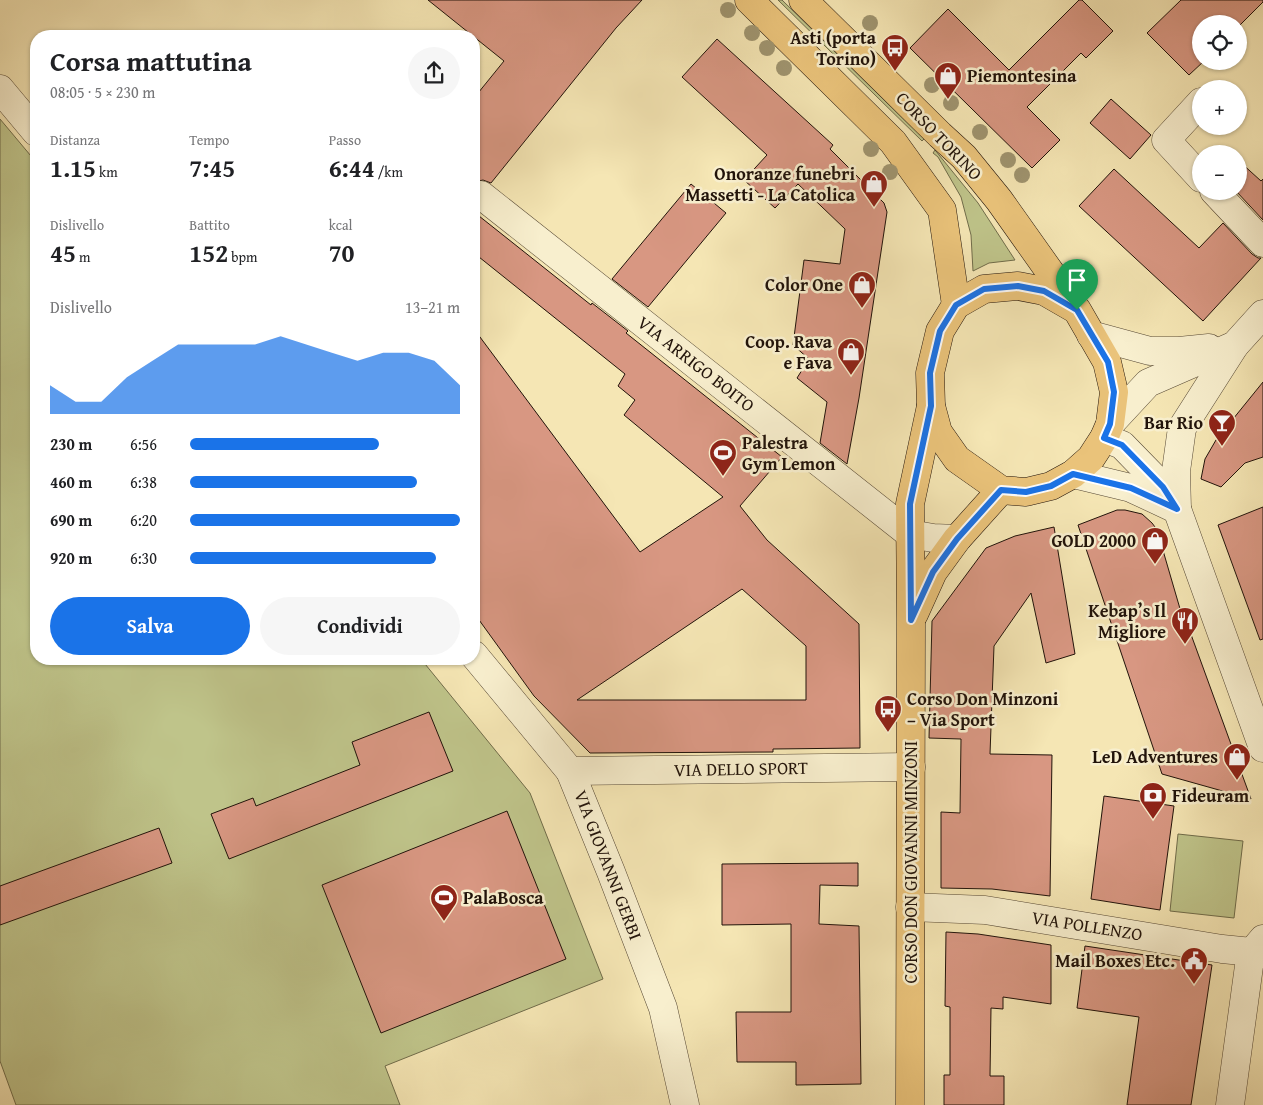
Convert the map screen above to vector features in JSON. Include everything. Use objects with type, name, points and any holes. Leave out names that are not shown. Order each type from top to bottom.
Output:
[{"type":"main road","name":"CORSO TORINO","points":[[749,0],[893,142],[942,210],[956,305]]},
{"type":"main road","name":"CORSO TORINO","points":[[803,0],[964,157],[1000,200],[1077,310],[1108,362],[1114,392],[1107,431]]},
{"type":"main road","points":[[1077,310],[1044,291],[1018,286],[984,289],[956,305],[940,331],[930,373],[931,406],[938,432],[957,459],[1001,490],[1026,492],[1051,486],[1073,474],[1091,458],[1107,431]]},
{"type":"main road","name":"CORSO DON GIOVANNI MINZONI","points":[[910,1105],[910,504],[931,406]]},
{"type":"main road","name":"CORSO DON GIOVANNI MINZONI","points":[[911,620],[933,572],[957,539],[1001,490]]},
{"type":"street","points":[[0,89],[30,125]]},
{"type":"street","points":[[1192,112],[1166,140],[1192,168]]},
{"type":"street","name":"VIA ARRIGO BOITO","points":[[481,195],[910,534]]},
{"type":"street","points":[[1222,200],[1263,243]]},
{"type":"street","points":[[1177,509],[1176,471],[1182,428],[1236,345],[1263,314]]},
{"type":"street","points":[[1091,335],[1150,351],[1179,351],[1236,345]]},
{"type":"street","points":[[1236,345],[1148,383],[1107,431],[1163,487],[1177,509],[1263,748]]},
{"type":"street","points":[[1073,474],[1131,488],[1177,509]]},
{"type":"street","points":[[910,534],[933,538],[957,539]]},
{"type":"street","name":"VIA GIOVANNI GERBI","points":[[480,662],[570,771],[663,1008],[685,1105]]},
{"type":"street","name":"VIA DELLO SPORT","points":[[570,771],[911,767]]},
{"type":"street","name":"VIA POLLENZO","points":[[910,907],[985,910],[1222,949],[1259,948]]},
{"type":"street","points":[[1230,1105],[1249,966],[1259,948]]},
{"type":"green space","points":[[778,0],[782,0],[924,139],[922,141]]},
{"type":"green space","points":[[0,119],[30,155],[30,665],[426,665],[530,793],[603,979],[385,1066],[400,1105],[16,1105],[0,1061]]},
{"type":"green space","points":[[935,150],[978,203],[1015,260],[989,263],[973,271],[971,235],[961,197],[938,157],[933,153]]},
{"type":"green space","points":[[1178,834],[1243,841],[1234,918],[1170,911]]},
{"type":"building","points":[[428,0],[642,0],[616,28],[491,183],[480,181],[480,91],[504,61],[480,42],[480,30],[465,30]]},
{"type":"building","points":[[1079,0],[1082,0],[1113,31],[1086,58],[1081,53],[1027,107],[1060,140],[1032,168],[910,48],[948,9],[1009,70]]},
{"type":"building","points":[[1181,0],[1263,0],[1247,18],[1247,15],[1192,15],[1192,70],[1194,70],[1189,75],[1147,33]]},
{"type":"building","points":[[717,39],[833,145],[830,149],[884,203],[887,212],[859,398],[847,464],[820,443],[827,402],[797,378],[809,359],[793,345],[804,260],[840,264],[845,229],[798,184],[775,208],[744,180],[767,155],[682,77]]},
{"type":"building","points":[[1111,99],[1151,135],[1130,159],[1090,123]]},
{"type":"building","points":[[1247,168],[1261,181],[1263,179],[1263,220],[1244,200],[1247,200]]},
{"type":"building","points":[[1114,169],[1199,248],[1223,223],[1252,254],[1261,258],[1203,321],[1079,206]]},
{"type":"building","points":[[691,184],[726,213],[648,307],[612,279]]},
{"type":"building","points":[[480,217],[591,305],[592,303],[628,331],[626,333],[782,457],[740,506],[767,540],[859,624],[860,748],[773,749],[773,752],[590,753],[534,696],[480,621],[480,337],[640,552],[723,497],[624,415],[635,400],[618,386],[625,374],[480,258]],"holes":[[[742,589],[806,646],[806,700],[577,700]]]},
{"type":"building","points":[[1263,382],[1263,457],[1245,463],[1221,487],[1201,479],[1205,459],[1216,440]]},
{"type":"building","points":[[1263,507],[1263,639],[1260,640],[1218,525]]},
{"type":"building","points":[[1117,510],[1142,514],[1158,531],[1162,546],[1160,548],[1162,547],[1183,619],[1185,618],[1251,799],[1162,774],[1078,525]]},
{"type":"building","points":[[1054,527],[1075,654],[1046,663],[1031,593],[994,646],[990,754],[1052,755],[1050,896],[992,889],[941,888],[941,812],[960,813],[961,739],[929,738],[932,621],[986,548],[1015,536]]},
{"type":"building","points":[[429,712],[453,771],[229,859],[211,814],[253,798],[256,806],[360,765],[352,742]]},
{"type":"building","points":[[1104,796],[1174,806],[1160,910],[1091,899]]},
{"type":"building","name":"PalaBosca","points":[[507,811],[566,959],[381,1033],[322,885]]},
{"type":"building","points":[[159,828],[172,863],[0,925],[0,886]]},
{"type":"building","points":[[858,863],[858,886],[820,885],[819,924],[859,926],[861,1084],[796,1085],[796,1062],[737,1062],[736,1012],[791,1012],[791,924],[722,925],[722,864]]},
{"type":"building","points":[[946,932],[978,934],[1051,945],[1051,1004],[1003,997],[1003,1009],[991,1008],[990,1076],[1004,1076],[1004,1105],[944,1105],[944,1075],[950,1075],[950,1007],[945,1006]]},
{"type":"building","points":[[1085,946],[1212,965],[1191,1105],[1127,1105],[1139,1017],[1077,1008]]},
{"type":"place","name":"Asti (porta Torino)","points":[[895,72]]},
{"type":"place","name":"Piemontesina","points":[[948,100]]},
{"type":"place","name":"Onoranze funebri Massetti - La Catolica","points":[[874,208]]},
{"type":"place","name":"Color One","points":[[862,309]]},
{"type":"place","name":"Coop. Rava e Fava","points":[[851,376]]},
{"type":"place","name":"Bar Rio","points":[[1222,447]]},
{"type":"place","name":"Palestra Gym Lemon","points":[[723,477]]},
{"type":"place","name":"GOLD 2000","points":[[1155,565]]},
{"type":"place","name":"Kebap’s Il Migliore","points":[[1185,645]]},
{"type":"place","name":"Corso Don Minzoni – Via Sport","points":[[888,733]]},
{"type":"place","name":"LeD Adventures","points":[[1237,781]]},
{"type":"place","name":"Fideuram","points":[[1153,820]]},
{"type":"place","name":"PalaBosca","points":[[444,922]]},
{"type":"place","name":"Mail Boxes Etc.","points":[[1194,985]]},
{"type":"route","points":[[1018,286],[1044,291],[1077,310],[1108,362],[1114,392],[1110,424],[1104,438],[1122,445],[1163,487],[1177,509],[1131,488],[1073,474],[1051,486],[1026,492],[1001,490],[957,539],[933,572],[911,620],[910,504],[931,406],[930,373],[940,331],[956,305],[984,289],[1018,286]]}]
